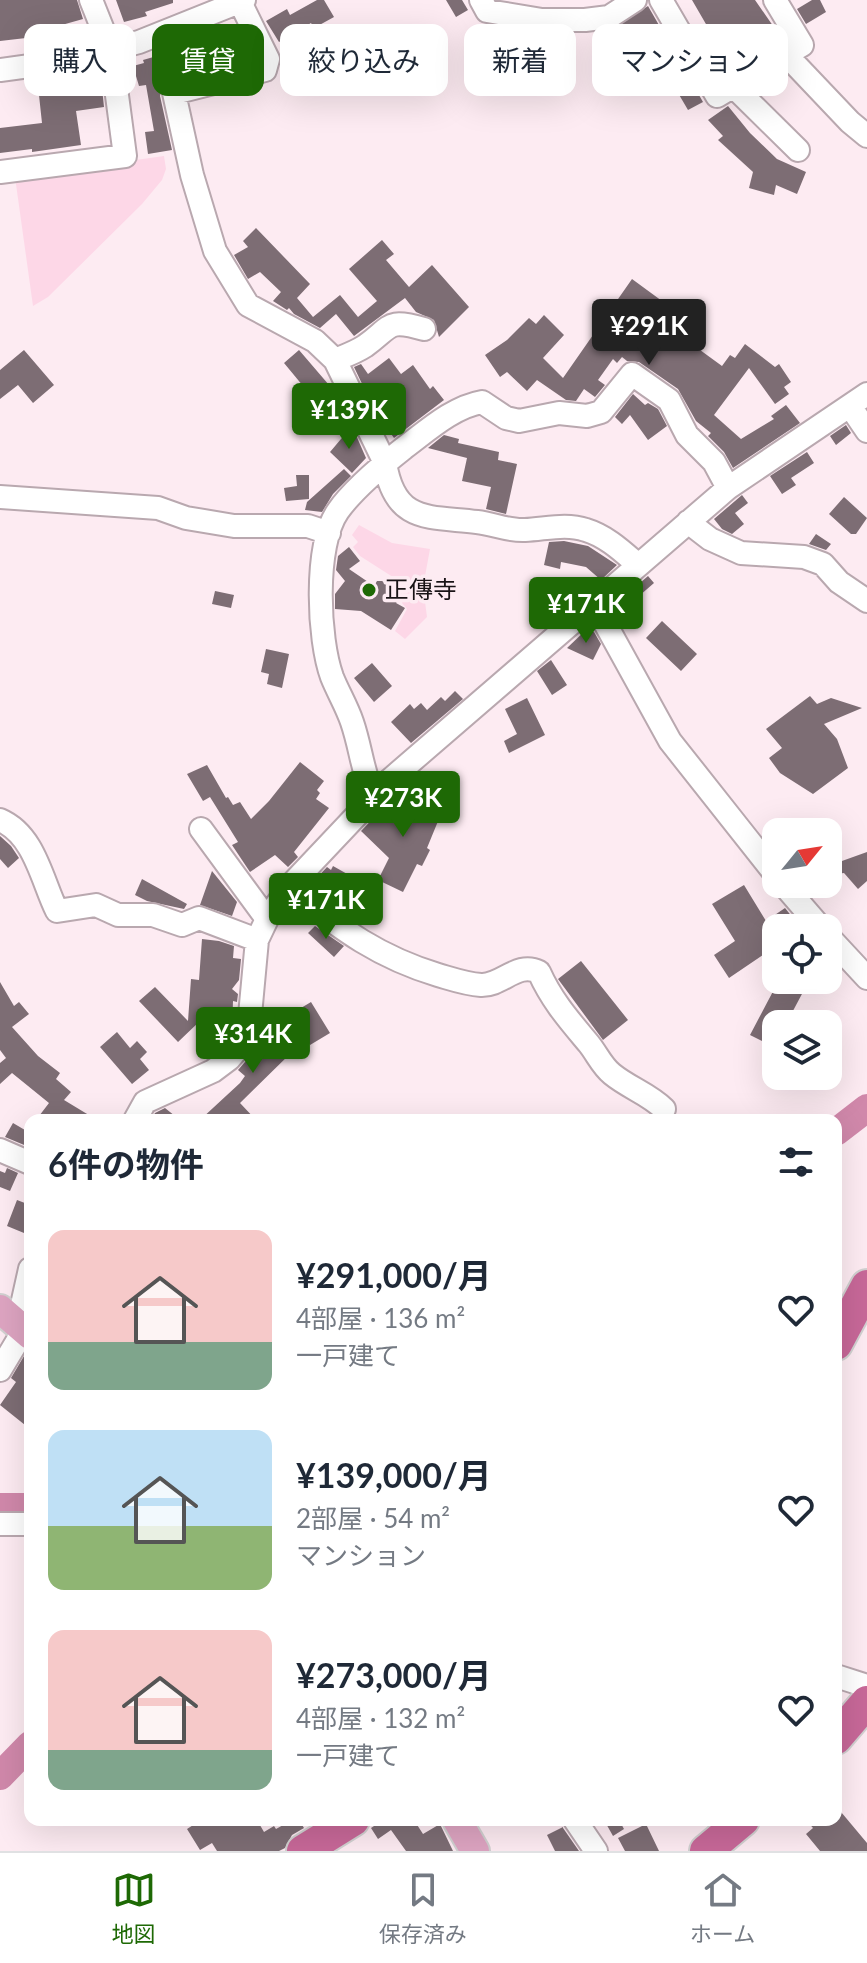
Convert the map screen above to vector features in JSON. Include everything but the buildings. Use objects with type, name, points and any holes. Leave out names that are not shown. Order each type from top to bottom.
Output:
[{"type":"highway","points":[[842,1333],[867,1286]]},
{"type":"highway","points":[[842,1731],[867,1702]]},
{"type":"highway","points":[[303,1851],[343,1826]]},
{"type":"highway","points":[[706,1851],[736,1826]]},
{"type":"main road","points":[[460,1826],[475,1851]]},
{"type":"street","points":[[91,0],[101,24]]},
{"type":"street","points":[[481,0],[487,11],[542,20],[609,17],[635,0]]},
{"type":"street","points":[[661,0],[675,24]]},
{"type":"street","points":[[775,0],[802,45],[788,53]]},
{"type":"street","points":[[136,42],[242,1],[268,59],[265,70],[174,93],[192,175],[215,251],[248,305],[315,341],[335,360],[385,463],[388,479],[412,512],[428,519],[480,522],[508,530],[559,526],[586,530],[614,545],[637,564]]},
{"type":"street","points":[[793,62],[867,136]]},
{"type":"street","points":[[0,70],[24,67]]},
{"type":"street","points":[[0,172],[125,156],[117,96]]},
{"type":"street","points":[[743,96],[798,150]]},
{"type":"street","points":[[335,360],[365,346],[382,329],[393,324],[424,329]]},
{"type":"street","points":[[374,798],[363,773],[352,720],[332,675],[321,630],[322,553],[337,511],[385,463],[435,425],[470,404],[482,402],[506,418],[519,421],[559,413],[587,416],[601,412],[632,374],[669,400],[687,435],[714,462],[728,488]]},
{"type":"street","points":[[138,1114],[145,1102],[213,1071],[241,1045],[249,1026],[257,940],[267,919],[288,888],[391,779],[728,488],[858,400],[867,431]]},
{"type":"street","points":[[0,497],[158,508],[186,518],[234,526],[308,526],[329,533]]},
{"type":"street","points":[[688,522],[710,539],[741,553],[804,557],[823,564],[839,582],[867,601]]},
{"type":"street","points":[[595,605],[670,741],[762,857]]},
{"type":"street","points":[[0,820],[10,824],[34,854],[57,911],[96,905],[118,915],[153,915],[182,925],[199,918],[257,940]]},
{"type":"street","points":[[201,829],[267,919]]},
{"type":"street","points":[[288,888],[352,938],[407,966],[485,986],[523,969],[539,972],[549,996],[608,1071],[631,1089],[654,1099],[664,1109]]},
{"type":"street","points":[[795,898],[809,914]]},
{"type":"street","points":[[842,951],[867,978]]},
{"type":"street","points":[[0,1150],[24,1160]]},
{"type":"street","points":[[0,1370],[18,1324],[24,1296]]},
{"type":"street","points":[[0,1524],[24,1524]]},
{"type":"street","points":[[842,1678],[867,1686]]},
{"type":"street","points":[[579,1826],[596,1851]]},
{"type":"shaded area","points":[[164,156],[166,169],[162,180],[142,204],[48,297],[33,306],[15,177]]},
{"type":"shaded area","points":[[359,525],[392,543],[430,549],[423,587],[427,617],[405,639],[395,631],[407,609],[402,603],[404,594],[393,585],[396,579],[360,556],[353,547],[358,542],[352,535]]},
{"type":"waterway","points":[[842,1127],[867,1108]]},
{"type":"waterway","points":[[0,1507],[24,1507]]},
{"type":"waterway","points":[[0,1776],[24,1751]]},
{"type":"place","name":"正傳寺","points":[[369,590]]}]
